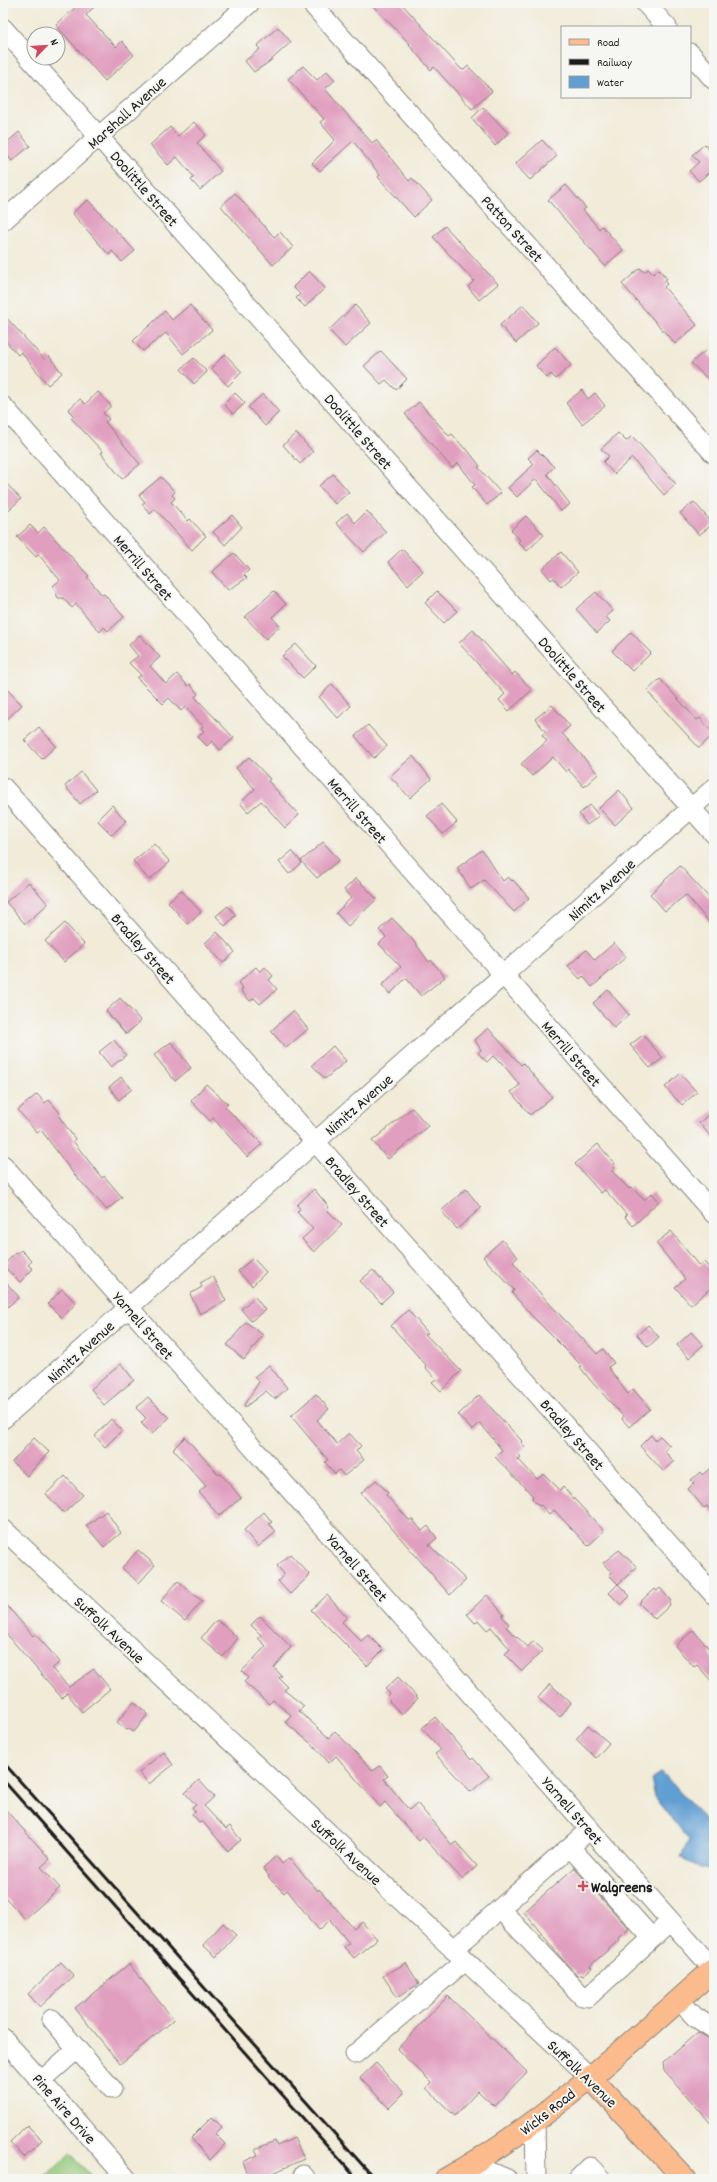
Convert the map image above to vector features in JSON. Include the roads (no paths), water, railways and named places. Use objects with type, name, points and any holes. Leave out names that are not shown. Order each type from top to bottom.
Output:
[{"type":"main road","name":"Wicks Road","points":[[446,2179],[472,2164],[535,2121],[590,2077],[714,1970]]},
{"type":"main road","name":"Suffolk Avenue","points":[[590,2077],[685,2179]]},
{"type":"street","name":"Marshall Avenue","points":[[3,221],[250,3]]},
{"type":"street","name":"Patton Street","points":[[311,3],[714,454]]},
{"type":"street","points":[[645,3],[666,26]]},
{"type":"street","name":"Doolittle Street","points":[[3,28],[714,834]]},
{"type":"street","points":[[691,54],[714,80]]},
{"type":"street","name":"Merrill Street","points":[[3,406],[714,1214]]},
{"type":"street","name":"Bradley Street","points":[[3,787],[714,1595]]},
{"type":"street","name":"Nimitz Avenue","points":[[3,1419],[504,976],[714,788]]},
{"type":"street","name":"Yarnell Street","points":[[3,1165],[714,1970]]},
{"type":"street","name":"Suffolk Avenue","points":[[3,1529],[590,2077]]},
{"type":"street","points":[[355,2054],[459,1956],[500,1909],[590,1829]]},
{"type":"street","points":[[570,1847],[652,1938]]},
{"type":"street","points":[[500,1909],[582,1996],[588,1997],[671,1921]]},
{"type":"street","points":[[679,2000],[694,2017],[714,2029]]},
{"type":"street","points":[[52,2019],[112,2089]]},
{"type":"street","name":"Pine Aire Drive","points":[[3,2038],[127,2179]]},
{"type":"street","points":[[41,2081],[77,2049]]},
{"type":"street","points":[[535,2121],[536,2179]]},
{"type":"street","points":[[472,2164],[507,2179]]},
{"type":"street","points":[[578,2179],[590,2167],[601,2179]]},
{"type":"water","points":[[662,1772],[714,1830],[714,1870],[702,1868],[681,1857],[689,1840],[655,1797],[651,1780]]},
{"type":"railway","points":[[3,1762],[375,2179]]},
{"type":"railway","points":[[3,1780],[357,2179]]},
{"type":"place","name":"Walgreens","points":[[583,1886]]}]
